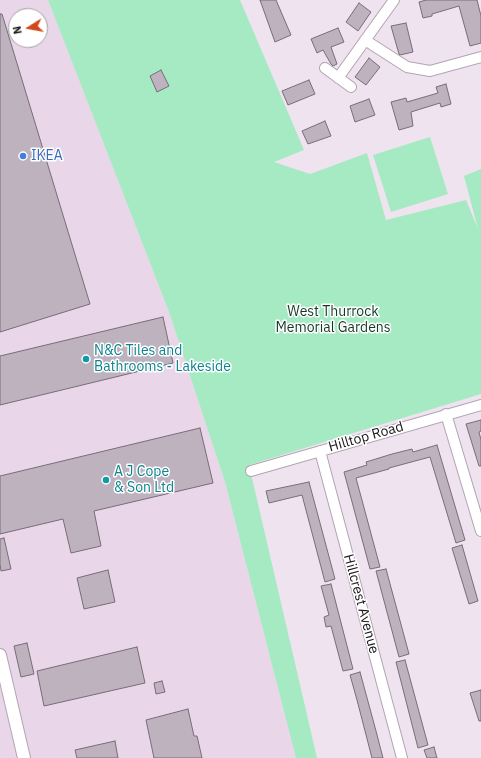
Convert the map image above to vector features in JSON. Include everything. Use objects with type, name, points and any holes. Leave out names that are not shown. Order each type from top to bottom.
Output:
[{"type":"street","points":[[338,78],[391,1]]},
{"type":"street","points":[[364,40],[407,67],[430,71],[481,57]]},
{"type":"street","points":[[325,68],[351,87]]},
{"type":"street","name":"Hilltop Road","points":[[251,471],[481,405]]},
{"type":"street","points":[[446,414],[481,531]]},
{"type":"street","name":"Hillcrest Avenue","points":[[320,451],[402,758]]},
{"type":"street","points":[[0,654],[24,758]]},
{"type":"shaded area","points":[[0,0],[48,0],[169,312],[225,482],[296,758],[0,758]]},
{"type":"green space","name":"West Thurrock Memorial Gardens","points":[[48,0],[240,0],[304,150],[274,162],[310,174],[367,153],[386,220],[466,200],[478,229],[464,176],[481,169],[481,394],[249,465],[317,758],[296,758],[225,482],[169,312]]},
{"type":"green space","points":[[430,137],[448,194],[391,212],[373,155]]},
{"type":"building","points":[[260,0],[276,0],[291,35],[275,42]]},
{"type":"building","points":[[426,0],[477,0],[481,16],[481,43],[470,46],[459,6],[423,18],[419,2]]},
{"type":"building","points":[[359,3],[371,12],[358,31],[346,22]]},
{"type":"building","name":"IKEA","points":[[0,14],[2,14],[8,34],[8,48],[12,48],[90,304],[0,332]]},
{"type":"building","points":[[406,23],[413,52],[400,55],[391,26]]},
{"type":"building","points":[[338,28],[344,42],[331,47],[337,64],[333,66],[323,50],[317,53],[311,39]]},
{"type":"building","points":[[369,58],[380,67],[366,85],[355,77]]},
{"type":"building","points":[[161,70],[169,86],[157,92],[150,76]]},
{"type":"building","points":[[309,80],[315,94],[288,105],[282,91]]},
{"type":"building","points":[[446,84],[451,104],[441,107],[440,103],[411,112],[413,126],[399,130],[391,102],[406,98],[407,102],[438,93],[436,87]]},
{"type":"building","points":[[369,99],[375,115],[355,122],[350,106]]},
{"type":"building","points":[[325,121],[331,136],[308,144],[302,131]]},
{"type":"building","name":"N&C Tiles and Bathrooms - Lakeside","points":[[163,317],[173,363],[0,405],[0,356]]},
{"type":"building","points":[[481,420],[481,431],[479,432],[481,440],[481,466],[479,466],[466,424]]},
{"type":"building","name":"A J Cope & Son Ltd","points":[[200,428],[213,483],[94,511],[101,546],[71,553],[63,519],[0,534],[0,476]]},
{"type":"building","points":[[437,445],[465,540],[456,543],[430,457],[356,478],[380,567],[370,569],[344,472],[367,465],[366,462],[392,454],[412,449],[413,452]]},
{"type":"building","points":[[309,482],[335,579],[325,582],[302,495],[269,503],[266,491]]},
{"type":"building","points":[[4,538],[11,569],[1,571],[0,539]]},
{"type":"building","points":[[462,545],[478,601],[469,604],[452,548]]},
{"type":"building","points":[[386,569],[409,654],[399,657],[376,571]]},
{"type":"building","points":[[108,570],[115,602],[84,609],[77,578]]},
{"type":"building","points":[[331,584],[353,669],[343,671],[331,626],[326,627],[324,617],[329,615],[321,586]]},
{"type":"building","points":[[27,643],[34,674],[21,677],[14,646]]},
{"type":"building","points":[[137,647],[145,683],[44,706],[37,671]]},
{"type":"building","points":[[405,660],[428,745],[418,748],[396,662]]},
{"type":"building","points":[[360,672],[383,758],[372,758],[350,675]]},
{"type":"building","points":[[162,681],[165,692],[156,694],[154,683]]},
{"type":"building","points":[[481,690],[481,721],[479,721],[470,693]]},
{"type":"building","points":[[188,709],[194,736],[197,736],[202,758],[154,758],[146,720]]},
{"type":"building","points":[[115,741],[118,758],[77,758],[75,750]]},
{"type":"building","points":[[434,747],[437,758],[427,758],[424,750]]},
{"type":"place","name":"IKEA","points":[[23,156]]},
{"type":"place","name":"N&C Tiles and Bathrooms - Lakeside","points":[[86,359]]},
{"type":"place","name":"A J Cope & Son Ltd","points":[[106,480]]}]
